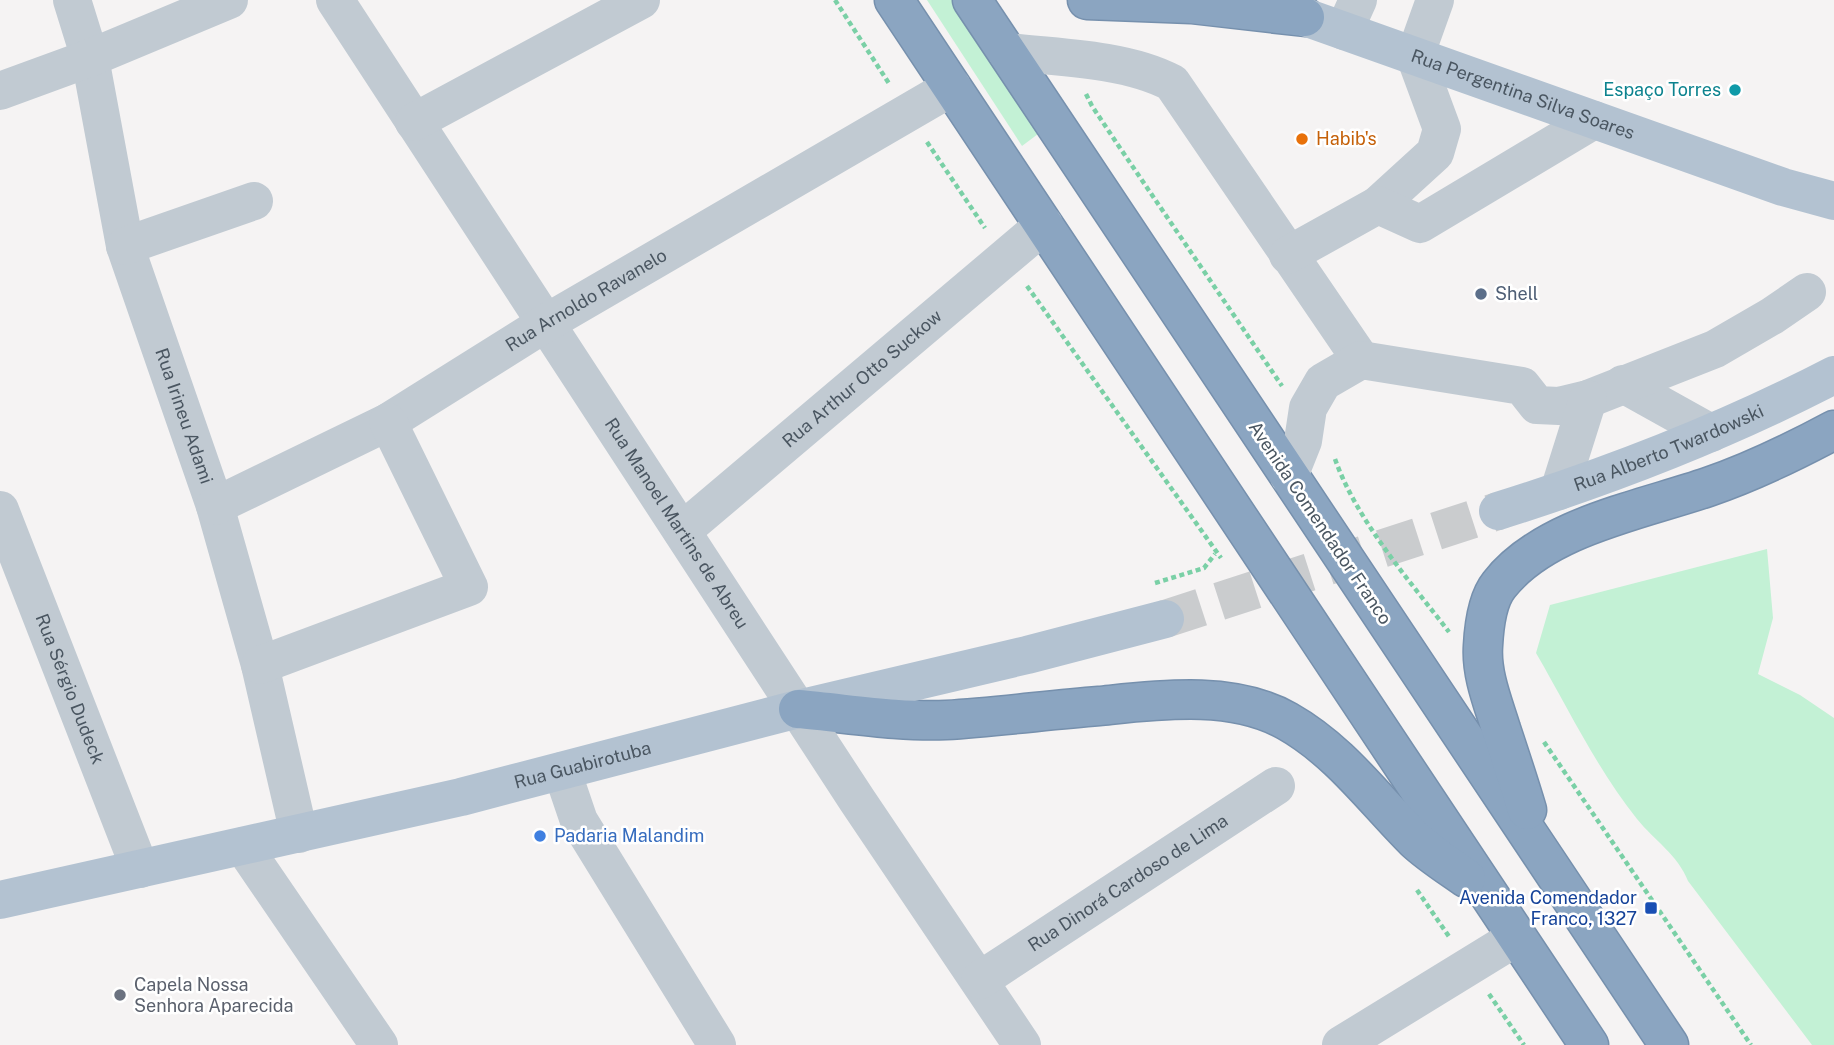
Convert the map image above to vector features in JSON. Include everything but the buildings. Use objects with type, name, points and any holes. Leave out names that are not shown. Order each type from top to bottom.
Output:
[{"type":"highway","points":[[894,0],[1589,1045]]},
{"type":"highway","name":"Avenida Comendador Franco","points":[[972,0],[1669,1045]]},
{"type":"highway","points":[[1087,0],[1191,4],[1305,17]]},
{"type":"highway","points":[[1542,855],[1488,689],[1482,649],[1487,615],[1497,587],[1521,563],[1548,545],[1580,529],[1761,467],[1834,429]]},
{"type":"highway","points":[[798,709],[945,720],[1175,701],[1218,702],[1253,708],[1285,720],[1316,740],[1349,767],[1417,841],[1490,896]]},
{"type":"main road","name":"Rua Pergentina Silva Soares","points":[[1266,0],[1305,17],[1351,15],[1415,56],[1783,187],[1834,201]]},
{"type":"main road","name":"Rua Pergentina Silva Soares","points":[[1783,187],[1834,227]]},
{"type":"main road","name":"Rua Alberto Twardowski","points":[[1497,511],[1559,491],[1711,433],[1834,375]]},
{"type":"main road","name":"Rua Guabirotuba","points":[[0,900],[461,797],[798,709],[1165,619]]},
{"type":"street","name":"Rua Irineu Adami","points":[[72,0],[90,58],[125,246],[215,506],[260,665],[299,834]]},
{"type":"street","points":[[0,91],[90,58],[229,0]]},
{"type":"street","name":"Rua Manoel Martins de Abreu","points":[[335,0],[798,709],[1022,1045]]},
{"type":"street","points":[[414,122],[641,0]]},
{"type":"street","points":[[1288,255],[1378,205],[1435,153],[1442,129],[1415,56],[1435,0]]},
{"type":"street","points":[[1007,51],[1076,59],[1153,73],[1172,83],[1361,360]]},
{"type":"street","name":"Rua Arnoldo Ravanelo","points":[[215,506],[388,422],[546,323],[952,87]]},
{"type":"street","points":[[1378,205],[1420,224],[1594,120]]},
{"type":"street","points":[[125,246],[254,201]]},
{"type":"street","name":"Rua Arthur Otto Suckow","points":[[682,531],[1044,225]]},
{"type":"street","points":[[1289,475],[1303,441],[1297,400],[1361,360],[1522,386],[1537,405],[1559,407],[1588,399],[1716,349],[1807,292]]},
{"type":"street","points":[[1623,384],[1711,433]]},
{"type":"street","points":[[1559,491],[1588,399]]},
{"type":"street","points":[[260,665],[469,587],[388,422]]},
{"type":"street","name":"Rua Sérgio Dudeck","points":[[0,510],[140,869]]},
{"type":"street","points":[[562,771],[579,821],[717,1045]]},
{"type":"street","name":"Rua Dinorá Cardoso de Lima","points":[[980,980],[1276,786]]},
{"type":"street","points":[[243,846],[379,1045]]},
{"type":"street","points":[[1341,1045],[1517,937]]},
{"type":"path","points":[[1082,86],[1091,106],[1297,400]]},
{"type":"path","points":[[1021,279],[1215,554],[1226,563]]},
{"type":"path","points":[[1333,454],[1342,481],[1367,520],[1450,633]]},
{"type":"path","points":[[1542,739],[1751,1045]]},
{"type":"path","points":[[1416,888],[1524,1045]]},
{"type":"green space","points":[[927,0],[961,0],[1046,128],[1022,146]]},
{"type":"green space","points":[[1767,549],[1773,618],[1758,674],[1800,695],[1834,718],[1834,1045],[1812,1045],[1688,881],[1678,863],[1622,800],[1536,653],[1550,605]]},
{"type":"tunnel","points":[[1165,619],[1498,511]]},
{"type":"place","name":"Espaço Torres","points":[[1735,90]]},
{"type":"place","name":"Habib's","points":[[1302,139]]},
{"type":"place","name":"Shell","points":[[1481,294]]},
{"type":"place","name":"Padaria Malandim","points":[[540,836]]},
{"type":"place","name":"Avenida Comendador Franco, 1327","points":[[1651,908]]},
{"type":"place","name":"Capela Nossa Senhora Aparecida","points":[[120,995]]}]
